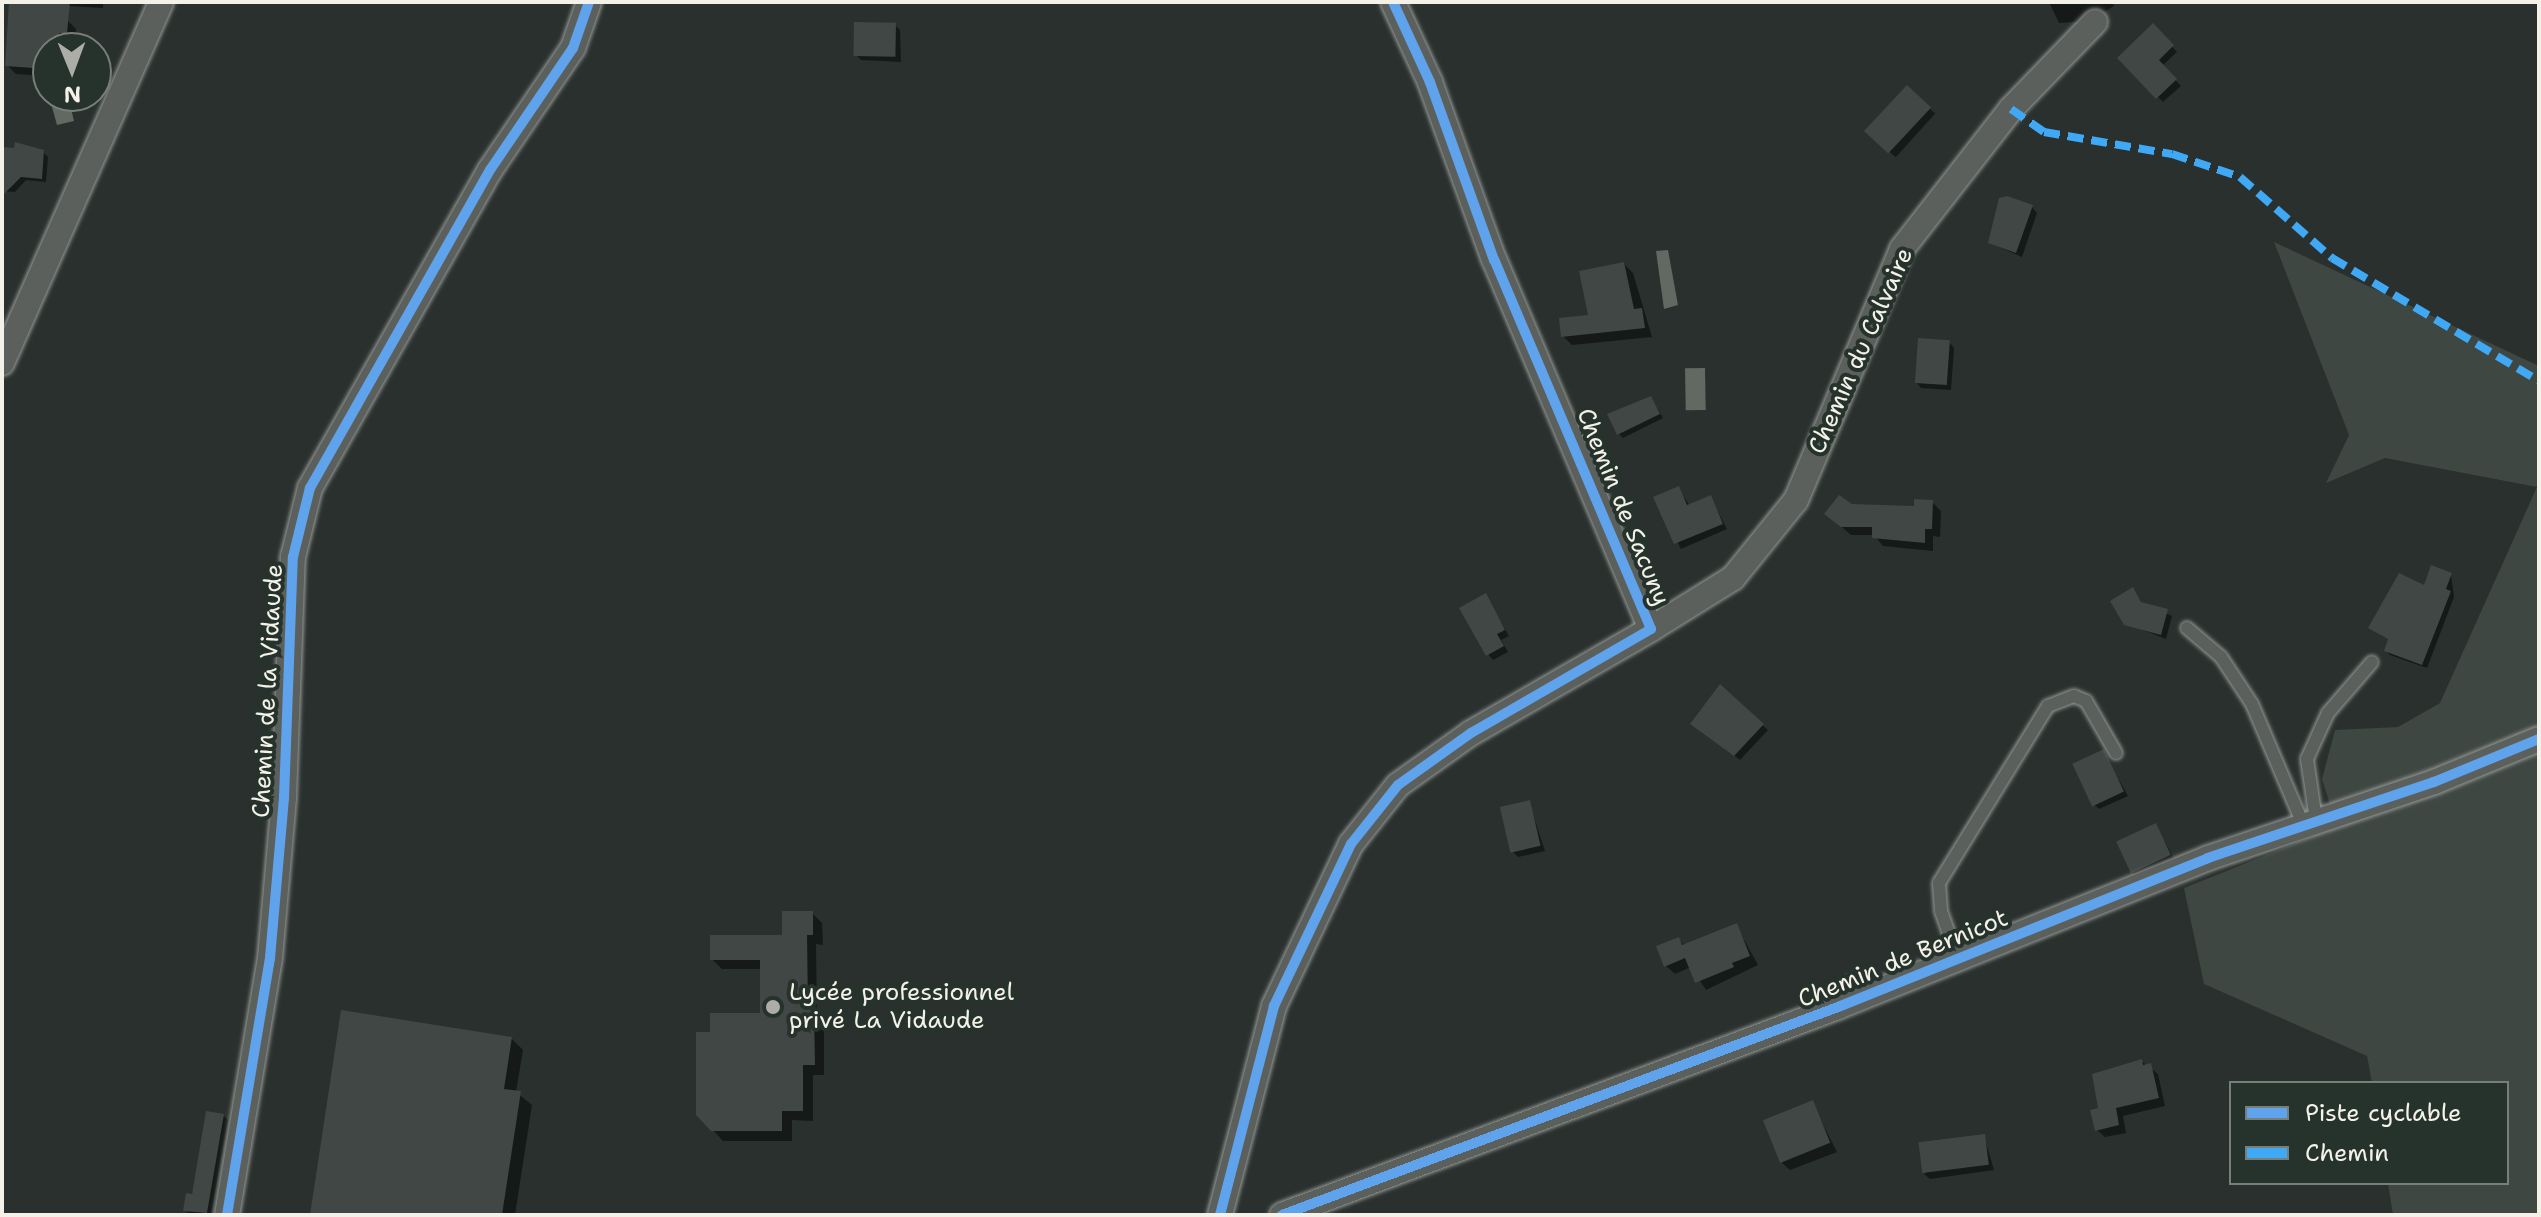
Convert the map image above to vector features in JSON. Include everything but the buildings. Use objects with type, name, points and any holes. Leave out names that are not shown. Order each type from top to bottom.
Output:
[{"type":"street","points":[[2,363],[161,2]]},
{"type":"street","name":"Chemin de la Vidaude","points":[[227,1215],[270,958],[284,798],[293,557],[310,488],[490,170],[573,48],[589,2]]},
{"type":"street","name":"Chemin de Sacuny","points":[[1220,1215],[1274,1006],[1351,844],[1398,785],[1471,733],[1651,629],[1494,260],[1430,82],[1393,2]]},
{"type":"street","name":"Chemin du Calvaire","points":[[1651,629],[1733,578],[1796,500],[1902,249],[2011,109],[2095,22]]},
{"type":"street","name":"Chemin de Bernicot","points":[[1282,1215],[1958,959],[2309,822],[2434,782],[2539,739]]},
{"type":"lane","points":[[2187,628],[2221,657],[2252,704],[2309,822]]},
{"type":"lane","points":[[2309,822],[2307,759],[2328,713],[2372,662]]},
{"type":"lane","points":[[1958,959],[1941,911],[1939,883],[2048,706],[2074,696],[2086,701],[2116,753]]},
{"type":"shaded area","points":[[53,112],[72,112],[74,121],[57,125]]},
{"type":"shaded area","points":[[2274,242],[2539,366],[2539,1215],[2393,1215],[2388,1185],[2509,1185],[2509,1081],[2372,1081],[2367,1056],[2204,984],[2184,888],[2337,827],[2322,779],[2335,730],[2398,727],[2440,703],[2537,487],[2385,458],[2326,483],[2349,435]]},
{"type":"shaded area","points":[[1668,250],[1678,305],[1664,309],[1656,251]]},
{"type":"shaded area","points":[[1685,368],[1705,368],[1706,410],[1686,410]]},
{"type":"marked path","points":[[2011,109],[2044,132],[2172,154],[2240,177],[2332,258],[2539,381]]},
{"type":"cycle path","points":[[227,1215],[270,958],[284,798],[293,557],[310,488],[490,170],[573,48],[589,2]]},
{"type":"cycle path","points":[[1220,1215],[1274,1006],[1351,844],[1398,785],[1471,733],[1651,629],[1494,260],[1430,82],[1393,2]]},
{"type":"cycle path","points":[[1282,1215],[1838,1007],[2208,858],[2434,782],[2539,739]]},
{"type":"place","name":"Lycée professionnel privé La Vidaude","points":[[773,1007]]}]
